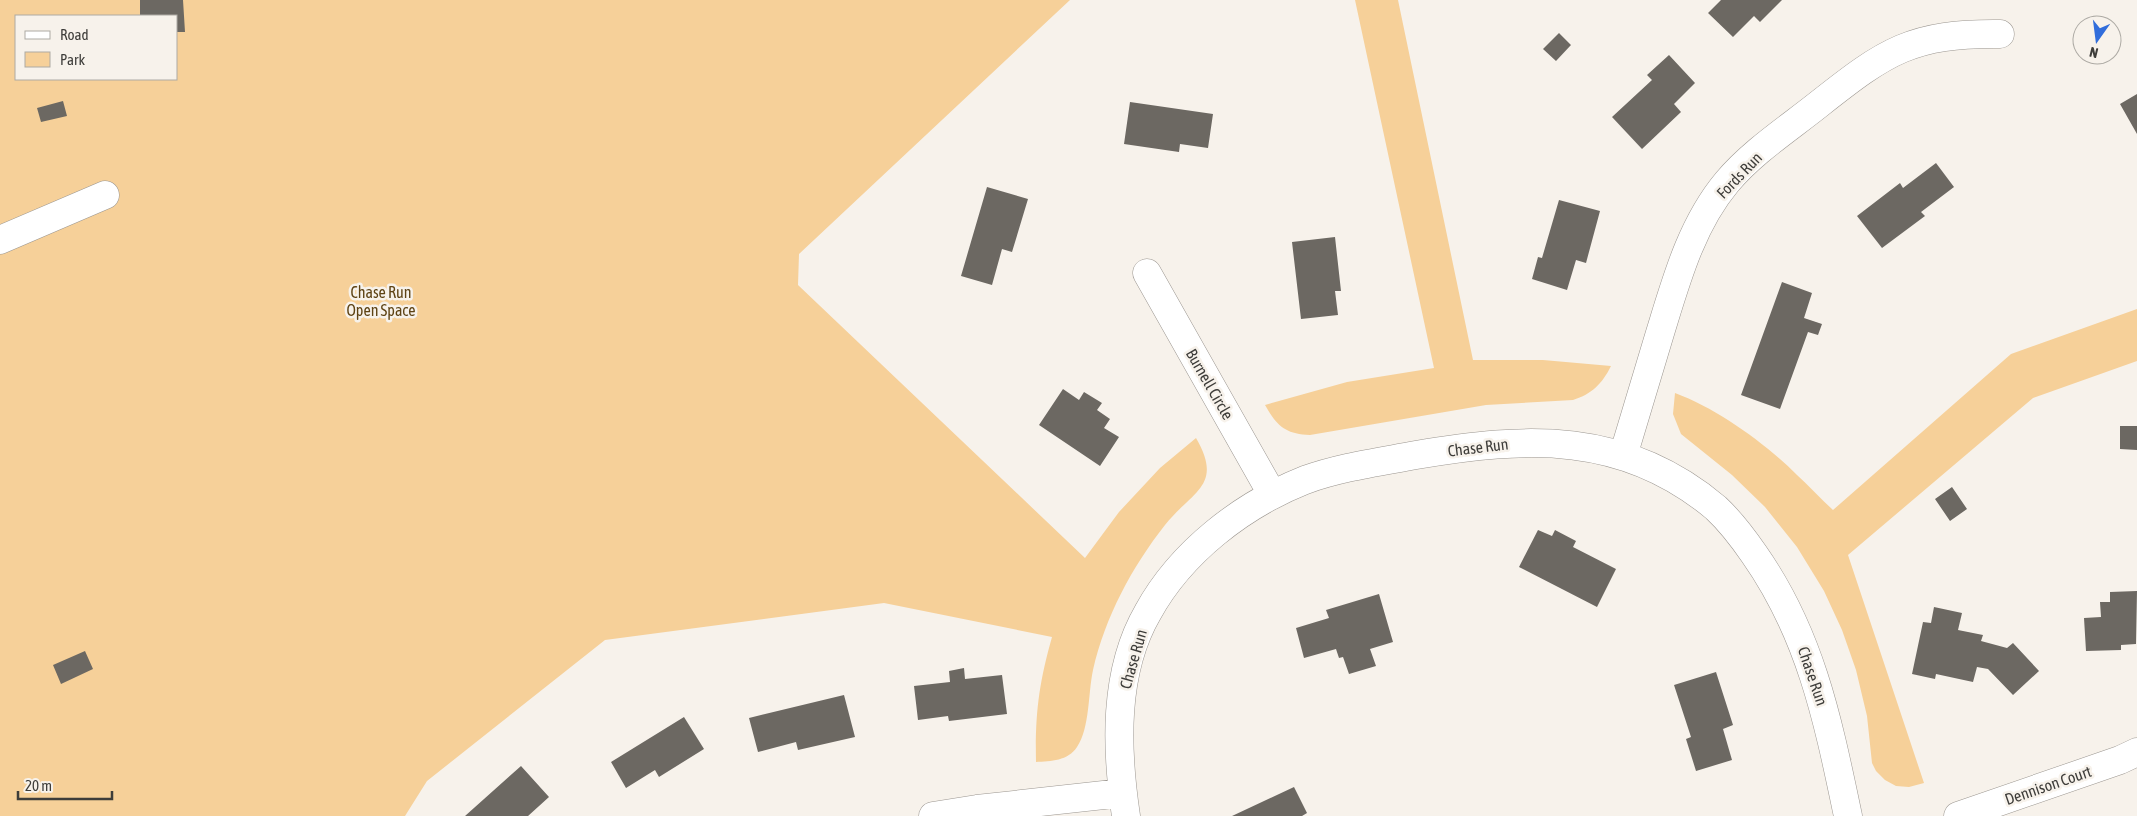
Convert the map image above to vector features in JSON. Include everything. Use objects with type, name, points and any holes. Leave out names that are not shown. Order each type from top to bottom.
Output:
[{"type":"street","name":"Fords Run","points":[[1623,456],[1675,284],[1687,252],[1699,225],[1727,182],[1747,162],[1865,67],[1889,53],[1913,43],[1938,36],[2000,34]]},
{"type":"street","points":[[0,240],[105,195]]},
{"type":"street","name":"Burnell Circle","points":[[1147,273],[1272,494]]},
{"type":"street","name":"Chase Run","points":[[1124,805],[1120,758],[1121,704],[1126,671],[1134,643],[1147,613],[1169,581],[1210,537],[1272,494],[1308,479],[1341,469],[1469,446],[1512,442],[1556,442],[1588,446],[1623,456],[1658,470],[1689,488],[1718,510],[1745,540],[1768,573],[1790,613],[1811,664],[1827,716],[1848,816]]},
{"type":"street","name":"Dennison Court","points":[[1958,816],[2120,760],[2137,752]]},
{"type":"street","points":[[933,816],[977,809],[1124,805]]},
{"type":"green space","name":"Chase Run Open Space","points":[[0,0],[1070,0],[799,254],[798,285],[1085,558],[1119,512],[1160,468],[1196,438],[1204,454],[1207,467],[1206,478],[1201,487],[1175,513],[1153,541],[1121,593],[1098,650],[1091,679],[1084,730],[1073,752],[1064,758],[1036,762],[1036,729],[1039,699],[1052,637],[884,603],[605,640],[427,781],[405,816],[0,816]]},
{"type":"green space","points":[[1355,0],[1398,0],[1473,360],[1543,360],[1611,366],[1600,383],[1586,395],[1573,400],[1486,405],[1310,435],[1294,433],[1283,428],[1265,405],[1347,382],[1434,368]]},
{"type":"green space","points":[[2137,309],[2137,361],[2033,398],[1848,555],[1924,783],[1909,787],[1896,786],[1885,780],[1876,771],[1872,763],[1867,716],[1856,670],[1842,630],[1824,591],[1797,547],[1765,507],[1732,475],[1681,434],[1673,414],[1675,393],[1708,408],[1756,439],[1833,510],[2011,354]]},
{"type":"building","points":[[140,0],[183,0],[185,32],[178,32],[178,15],[140,15]]},
{"type":"building","points":[[1721,0],[1782,0],[1760,22],[1754,16],[1733,37],[1708,13]]},
{"type":"building","points":[[1559,33],[1571,45],[1556,61],[1543,49]]},
{"type":"building","points":[[1669,55],[1695,83],[1674,104],[1681,112],[1642,149],[1612,117],[1652,80],[1647,75]]},
{"type":"building","points":[[2137,94],[2137,134],[2120,104]]},
{"type":"building","points":[[63,101],[67,116],[41,122],[37,108]]},
{"type":"building","points":[[1130,102],[1213,114],[1208,148],[1180,144],[1179,152],[1124,144]]},
{"type":"building","points":[[1936,163],[1954,187],[1921,212],[1925,216],[1882,248],[1857,216],[1900,183],[1903,188]]},
{"type":"building","points":[[987,187],[1028,199],[1012,252],[1002,249],[992,285],[961,276]]},
{"type":"building","points":[[1559,200],[1600,211],[1586,263],[1576,260],[1567,290],[1532,279],[1538,257],[1542,258]]},
{"type":"building","points":[[1335,237],[1341,291],[1335,291],[1338,315],[1301,319],[1292,242]]},
{"type":"building","points":[[1782,282],[1812,293],[1804,318],[1822,324],[1818,335],[1808,332],[1780,409],[1741,395]]},
{"type":"building","points":[[1063,389],[1079,400],[1084,392],[1102,403],[1097,410],[1110,419],[1104,428],[1119,437],[1100,466],[1039,425]]},
{"type":"building","points":[[2120,426],[2137,426],[2137,450],[2120,449]]},
{"type":"building","points":[[1952,487],[1967,509],[1950,521],[1935,499]]},
{"type":"building","points":[[1538,530],[1552,536],[1555,530],[1576,541],[1573,547],[1616,569],[1597,607],[1519,567]]},
{"type":"building","points":[[2137,591],[2136,644],[2121,645],[2121,650],[2086,651],[2084,618],[2101,617],[2100,602],[2110,602],[2110,592]]},
{"type":"building","points":[[1379,594],[1393,642],[1370,649],[1376,666],[1349,674],[1343,657],[1339,658],[1336,649],[1304,658],[1296,628],[1329,618],[1326,610]]},
{"type":"building","points":[[1934,607],[1962,613],[1958,630],[1983,635],[1981,641],[2007,648],[2013,643],[2039,671],[2013,695],[1988,669],[1977,667],[1973,682],[1936,674],[1935,679],[1912,674],[1923,622],[1931,623]]},
{"type":"building","points":[[85,651],[93,669],[61,684],[53,665]]},
{"type":"building","points":[[964,668],[965,679],[1002,675],[1007,714],[949,721],[948,716],[918,720],[914,686],[950,682],[949,671]]},
{"type":"building","points":[[1716,672],[1733,725],[1723,729],[1732,760],[1696,771],[1686,739],[1691,737],[1674,685]]},
{"type":"building","points":[[844,695],[855,737],[798,750],[796,742],[758,752],[749,718]]},
{"type":"building","points":[[684,717],[704,749],[659,777],[655,770],[626,788],[611,762]]},
{"type":"building","points":[[521,766],[549,797],[528,816],[465,816]]},
{"type":"building","points":[[1294,787],[1307,813],[1302,816],[1232,816]]}]
